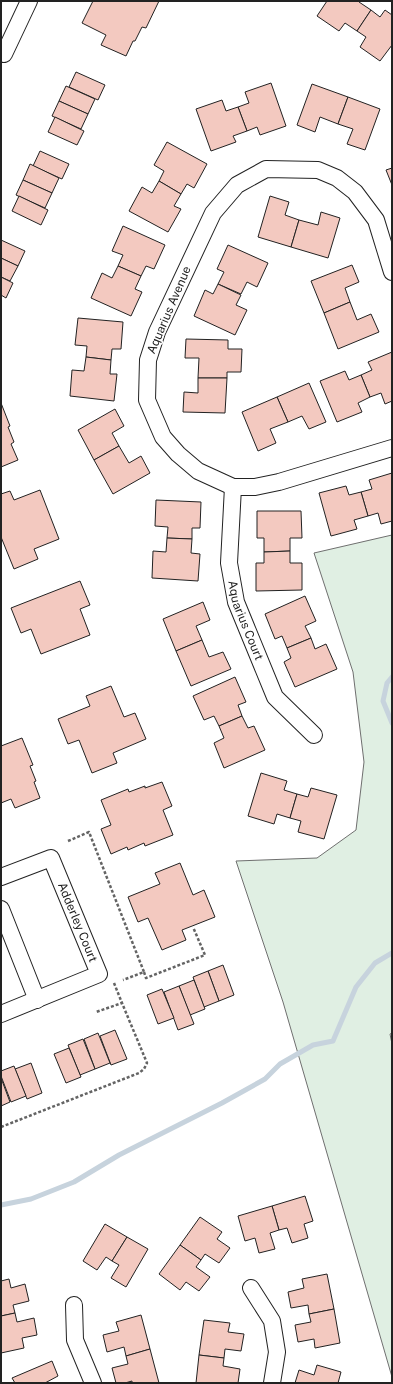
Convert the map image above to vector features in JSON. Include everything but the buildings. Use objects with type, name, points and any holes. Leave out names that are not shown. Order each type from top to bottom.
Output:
[{"type":"street","points":[[4,54],[30,1]]},
{"type":"street","name":"Aquarius Avenue","points":[[392,272],[376,220],[355,192],[337,178],[318,170],[266,169],[237,185],[212,213],[157,332],[148,360],[147,400],[163,437],[178,454],[198,471],[233,487],[255,487],[280,482],[392,448]]},
{"type":"street","name":"Aquarius Court","points":[[233,487],[229,563],[236,602],[275,697],[314,735]]},
{"type":"street","name":"Adderley Court","points":[[1,877],[51,858],[99,974],[1,1014]]},
{"type":"street","points":[[1,909],[37,1000]]},
{"type":"street","points":[[251,1288],[272,1321],[277,1352],[272,1383]]},
{"type":"street","points":[[74,1305],[75,1340],[93,1383]]},
{"type":"path","points":[[68,841],[89,832],[146,978],[205,955],[193,927]]},
{"type":"path","points":[[123,980],[144,972]]},
{"type":"path","points":[[1,1127],[139,1073],[144,1069],[147,1063],[114,983]]},
{"type":"path","points":[[96,1012],[122,1003]]},
{"type":"green space","points":[[392,535],[392,1033],[390,1034],[392,1044],[392,1377],[283,1002],[236,861],[317,858],[356,830],[364,762],[353,672],[314,553]]},
{"type":"waterway","points":[[392,677],[387,683],[383,701],[392,723]]},
{"type":"waterway","points":[[1,1205],[31,1199],[74,1182],[119,1155],[222,1103],[265,1079],[280,1064],[313,1045],[333,1041],[356,987],[375,963],[392,953]]}]
